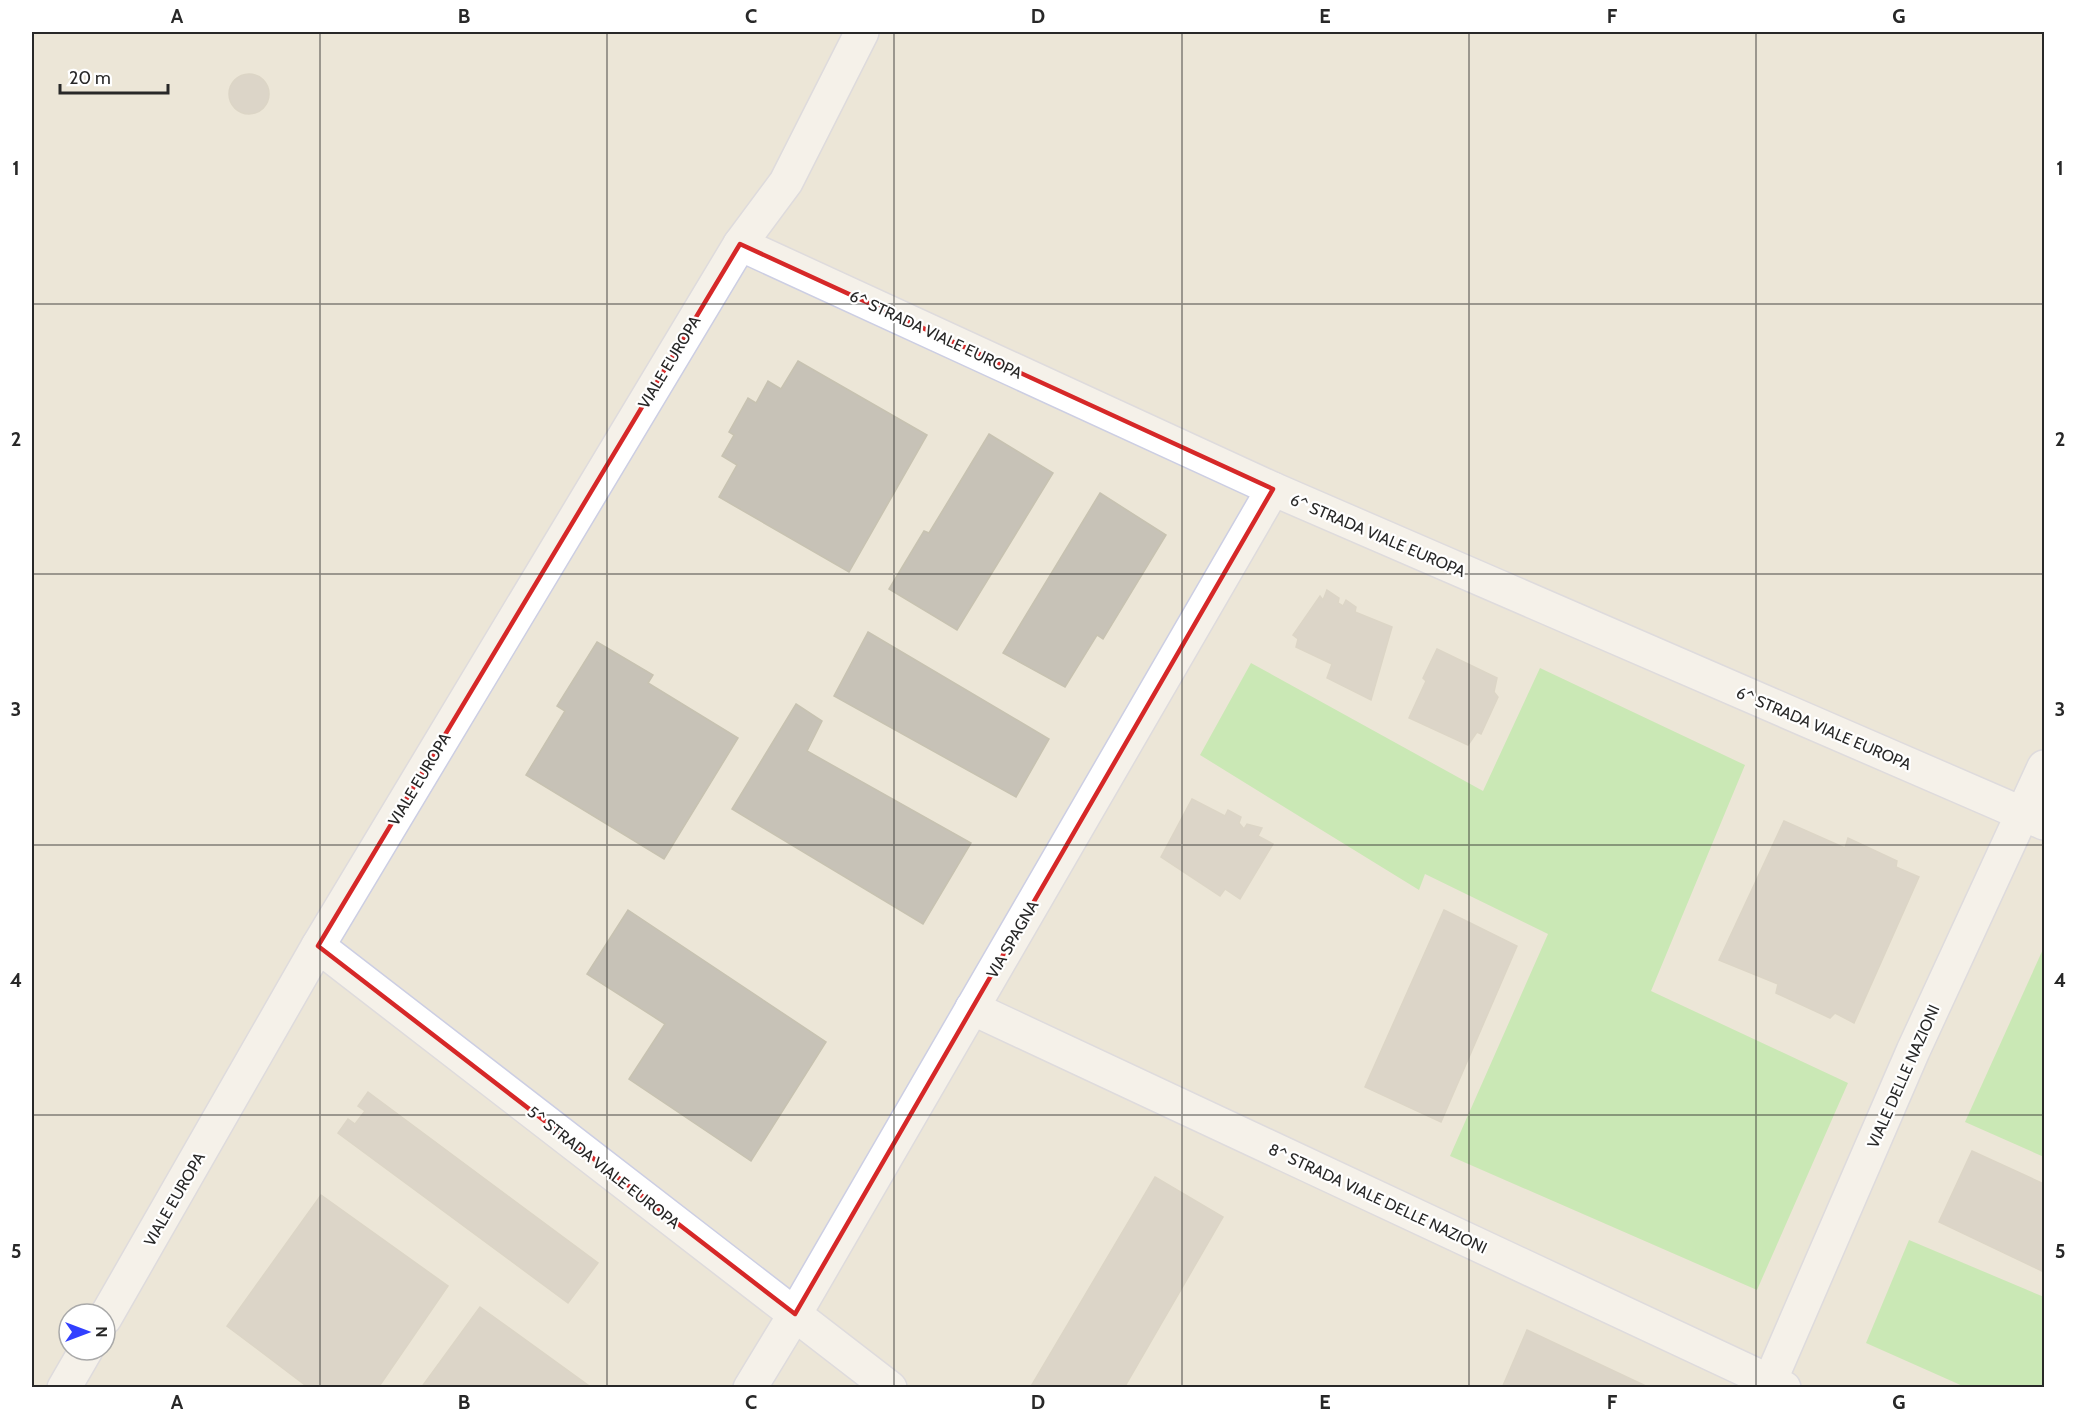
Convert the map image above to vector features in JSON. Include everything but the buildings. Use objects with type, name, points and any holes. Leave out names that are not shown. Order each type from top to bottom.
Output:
[{"type":"street","name":"VIALE EUROPA","points":[[114,1302],[318,946],[740,244],[786,182],[862,32]]},
{"type":"street","name":"6^ STRADA VIALE EUROPA","points":[[740,244],[1273,489],[2033,818]]},
{"type":"street","name":"VIA SPAGNA","points":[[750,1388],[1273,489]]},
{"type":"street","name":"VIALE DELLE NAZIONI","points":[[1774,1385],[1913,1051],[2033,818],[2044,767]]},
{"type":"street","name":"5^ STRADA VIALE EUROPA","points":[[318,946],[890,1388]]},
{"type":"street","name":"8^ STRADA VIALE DELLE NAZIONI","points":[[972,1008],[1774,1385]]},
{"type":"street","points":[[64,1388],[79,1362]]},
{"type":"highlighted area","points":[[740,244],[1273,489],[795,1314],[318,946]]},
{"type":"green space","points":[[1251,663],[1483,791],[1540,668],[1745,765],[1651,991],[1848,1083],[1757,1290],[1450,1156],[1548,934],[1425,874],[1419,890],[1200,755]]},
{"type":"green space","points":[[2044,947],[2044,1157],[1965,1122]]},
{"type":"green space","points":[[1909,1240],[2044,1297],[2044,1387],[1965,1387],[1866,1343]]}]
